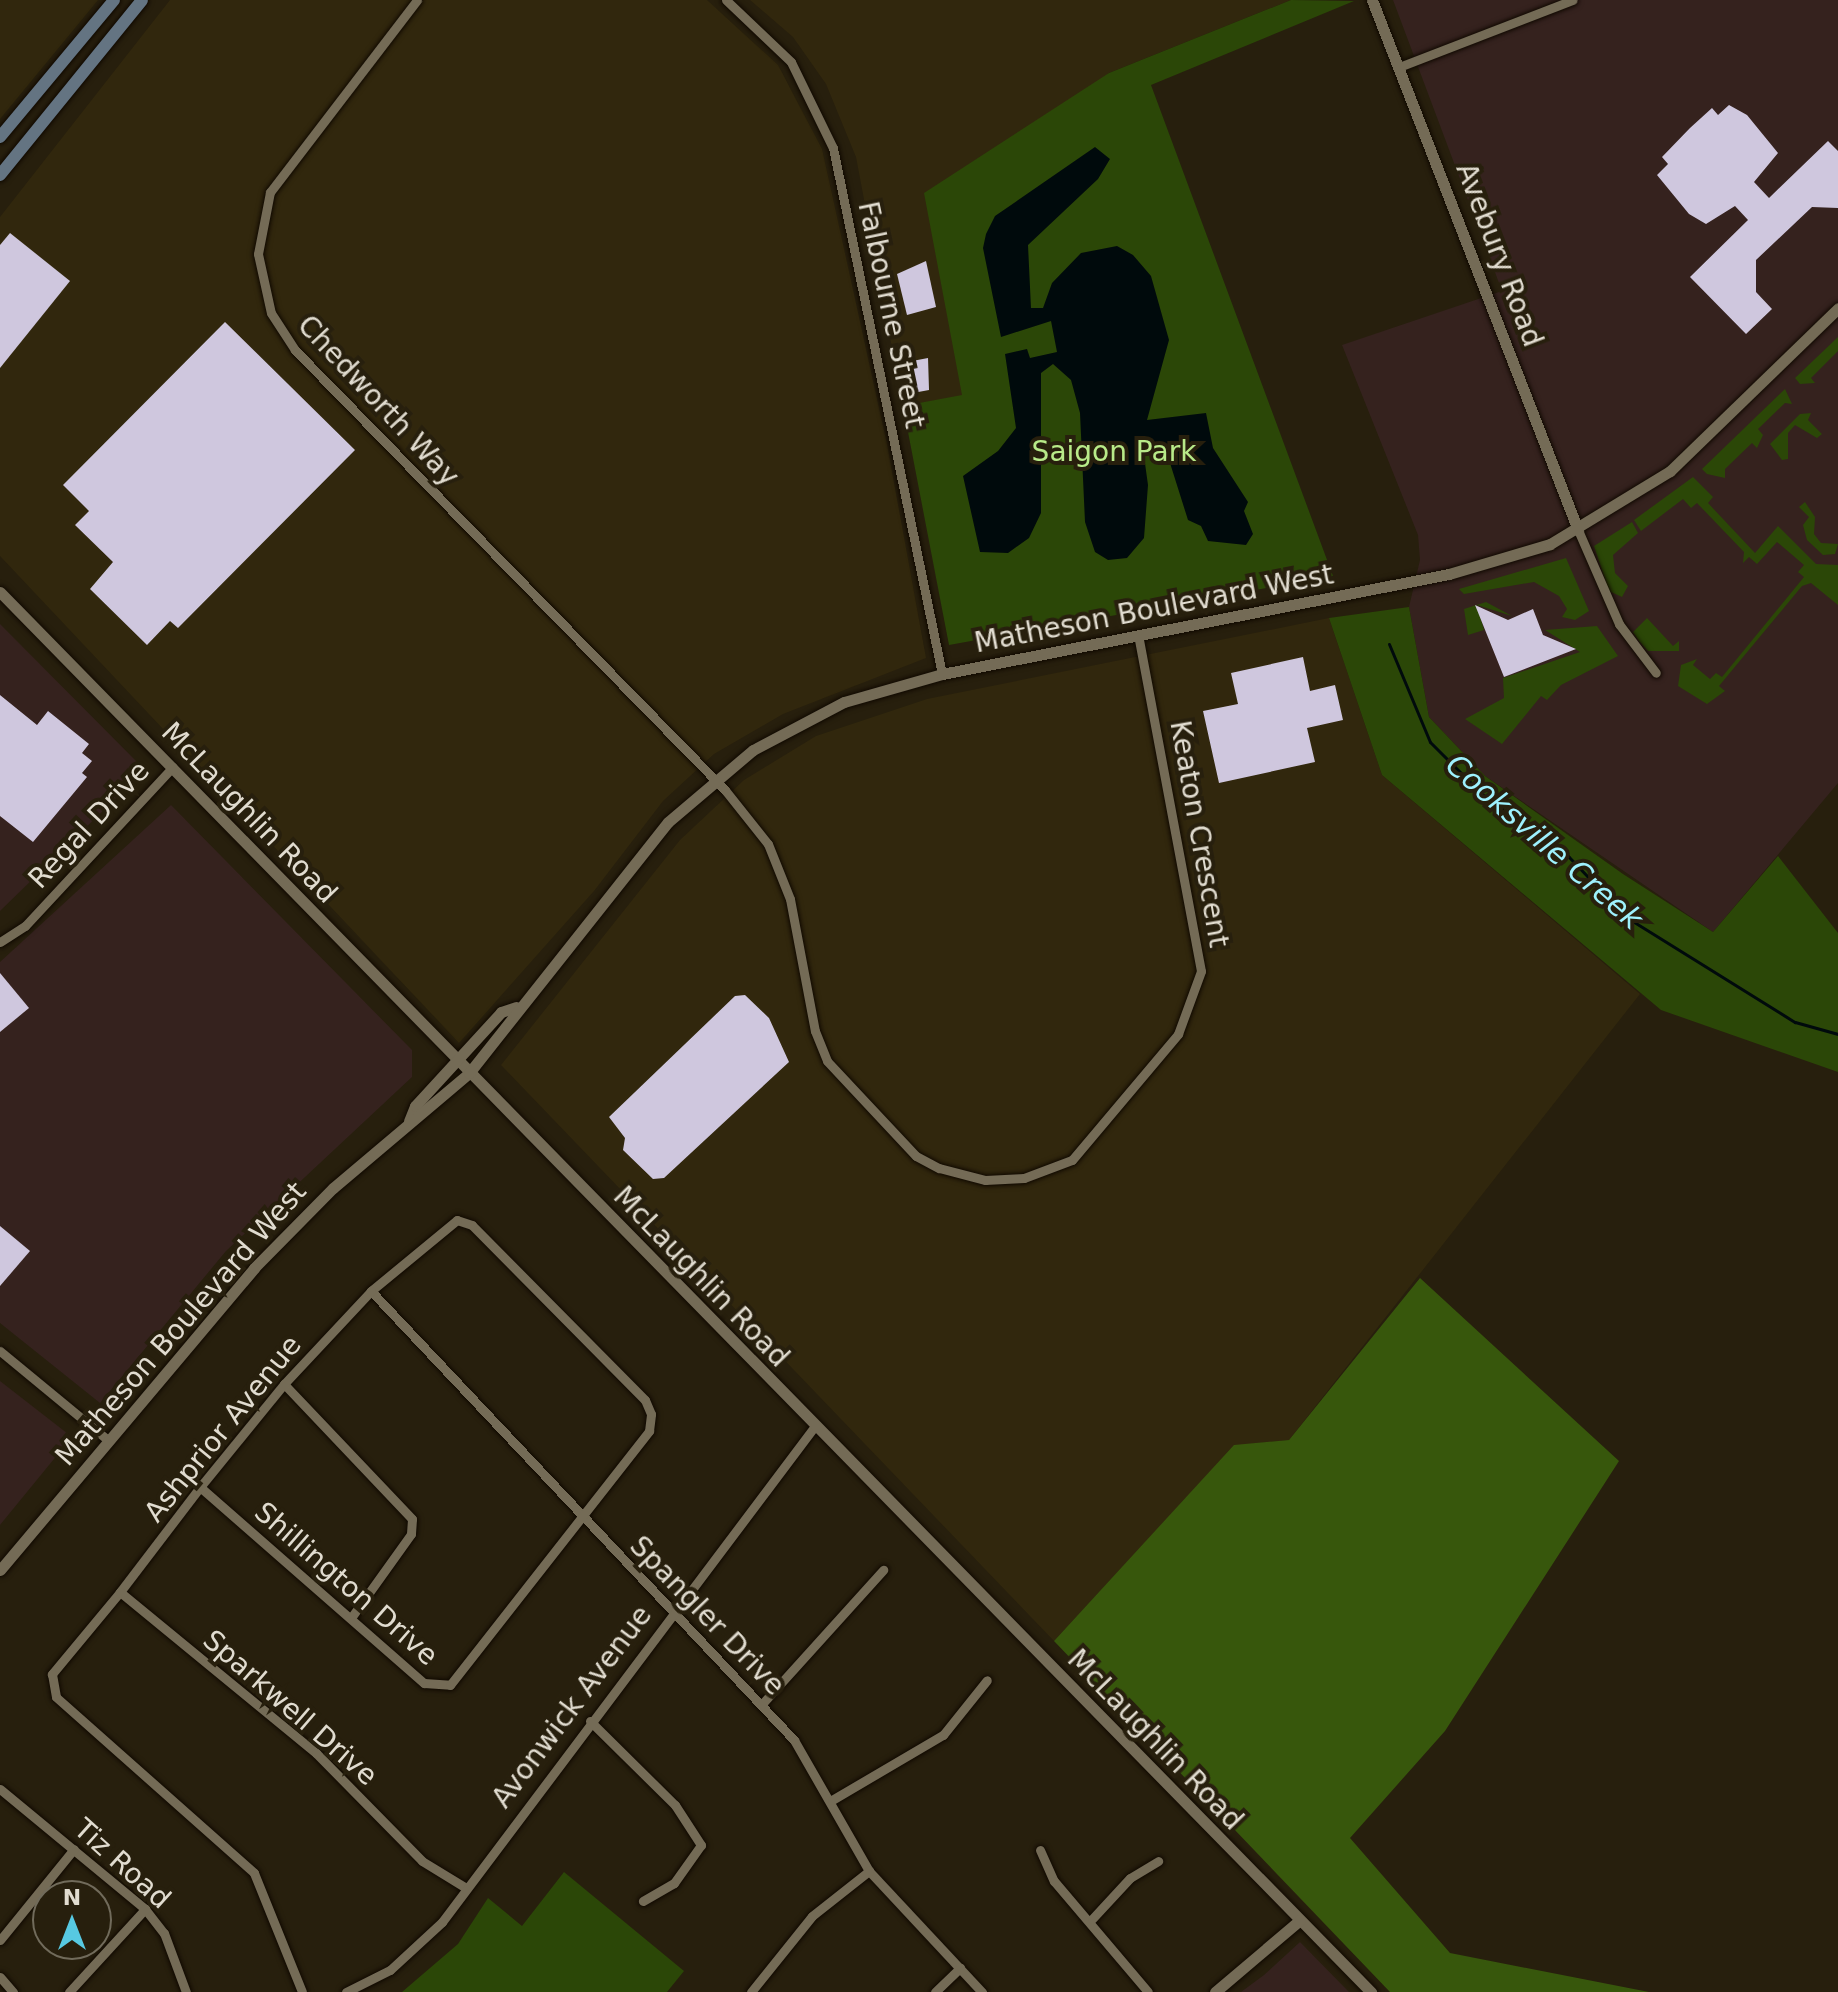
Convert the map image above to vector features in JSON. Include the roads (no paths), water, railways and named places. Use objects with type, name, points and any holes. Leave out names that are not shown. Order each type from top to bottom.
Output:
[{"type":"main road","points":[[0,137],[114,0]]},
{"type":"main road","points":[[0,175],[142,0]]},
{"type":"street","name":"Chedworth Way","points":[[417,0],[275,183],[258,243],[265,299],[295,350],[713,778]]},
{"type":"street","name":"Falbourne Street","points":[[726,0],[791,62],[833,148],[942,674]]},
{"type":"street","name":"Avebury Road","points":[[1372,0],[1578,530]]},
{"type":"street","points":[[1399,67],[1573,0]]},
{"type":"street","name":"Matheson Boulevard West","points":[[0,1570],[254,1268],[409,1121],[425,1114],[469,1073],[513,1021],[516,1007],[668,822],[713,778],[819,713],[942,674],[1491,565],[1578,530],[1670,471],[1838,308]]},
{"type":"street","points":[[1578,530],[1619,624],[1656,673]]},
{"type":"street","name":"McLaughlin Road","points":[[0,592],[1371,1992]]},
{"type":"street","name":"Keaton Crescent","points":[[713,778],[768,844],[790,899],[815,1031],[833,1070],[916,1156],[939,1168],[985,1180],[1057,1168],[1084,1149],[1178,1034],[1201,971],[1138,635]]},
{"type":"street","name":"Regal Drive","points":[[0,942],[25,926],[173,767]]},
{"type":"street","name":"Matheson Boulevard West","points":[[409,1121],[415,1106],[501,1012],[516,1007]]},
{"type":"street","name":"Ashprior Avenue","points":[[302,1992],[274,1912],[238,1854],[51,1688],[52,1674],[284,1384],[371,1291],[462,1218],[645,1400],[649,1431],[584,1517]]},
{"type":"street","name":"Spangler Drive","points":[[371,1291],[671,1614],[762,1704],[832,1800],[869,1871],[982,1992]]},
{"type":"street","points":[[0,1351],[108,1440]]},
{"type":"street","points":[[284,1384],[412,1519],[411,1534],[353,1615]]},
{"type":"street","name":"Avonwick Avenue","points":[[346,1992],[415,1951],[815,1426]]},
{"type":"street","name":"Shillington Drive","points":[[200,1487],[353,1615],[424,1683],[450,1685],[584,1517]]},
{"type":"street","points":[[762,1704],[883,1570]]},
{"type":"street","name":"Sparkwell Drive","points":[[120,1592],[316,1753],[422,1861],[466,1888]]},
{"type":"street","points":[[832,1800],[943,1735],[987,1680]]},
{"type":"street","points":[[590,1721],[675,1805],[701,1845],[674,1883],[643,1901]]},
{"type":"street","name":"Tiz Road","points":[[1,1792],[145,1909],[164,1933],[186,1992]]},
{"type":"street","points":[[0,1940],[74,1849]]},
{"type":"street","points":[[1040,1850],[1054,1881],[1092,1919],[1148,1992]]},
{"type":"street","points":[[1092,1919],[1130,1878],[1158,1861]]},
{"type":"street","points":[[751,1992],[812,1916],[869,1871]]},
{"type":"street","points":[[69,1992],[145,1909]]},
{"type":"street","points":[[1215,1992],[1300,1920]]},
{"type":"street","points":[[935,1992],[960,1968]]},
{"type":"street","points":[[0,1977],[13,1992]]},
{"type":"waterway","name":"Cooksville Creek","points":[[1389,644],[1430,742],[1483,795],[1568,856],[1626,917],[1795,1022],[1838,1034]]},
{"type":"park label","name":"Saigon Park","points":[[1114,452]]}]
